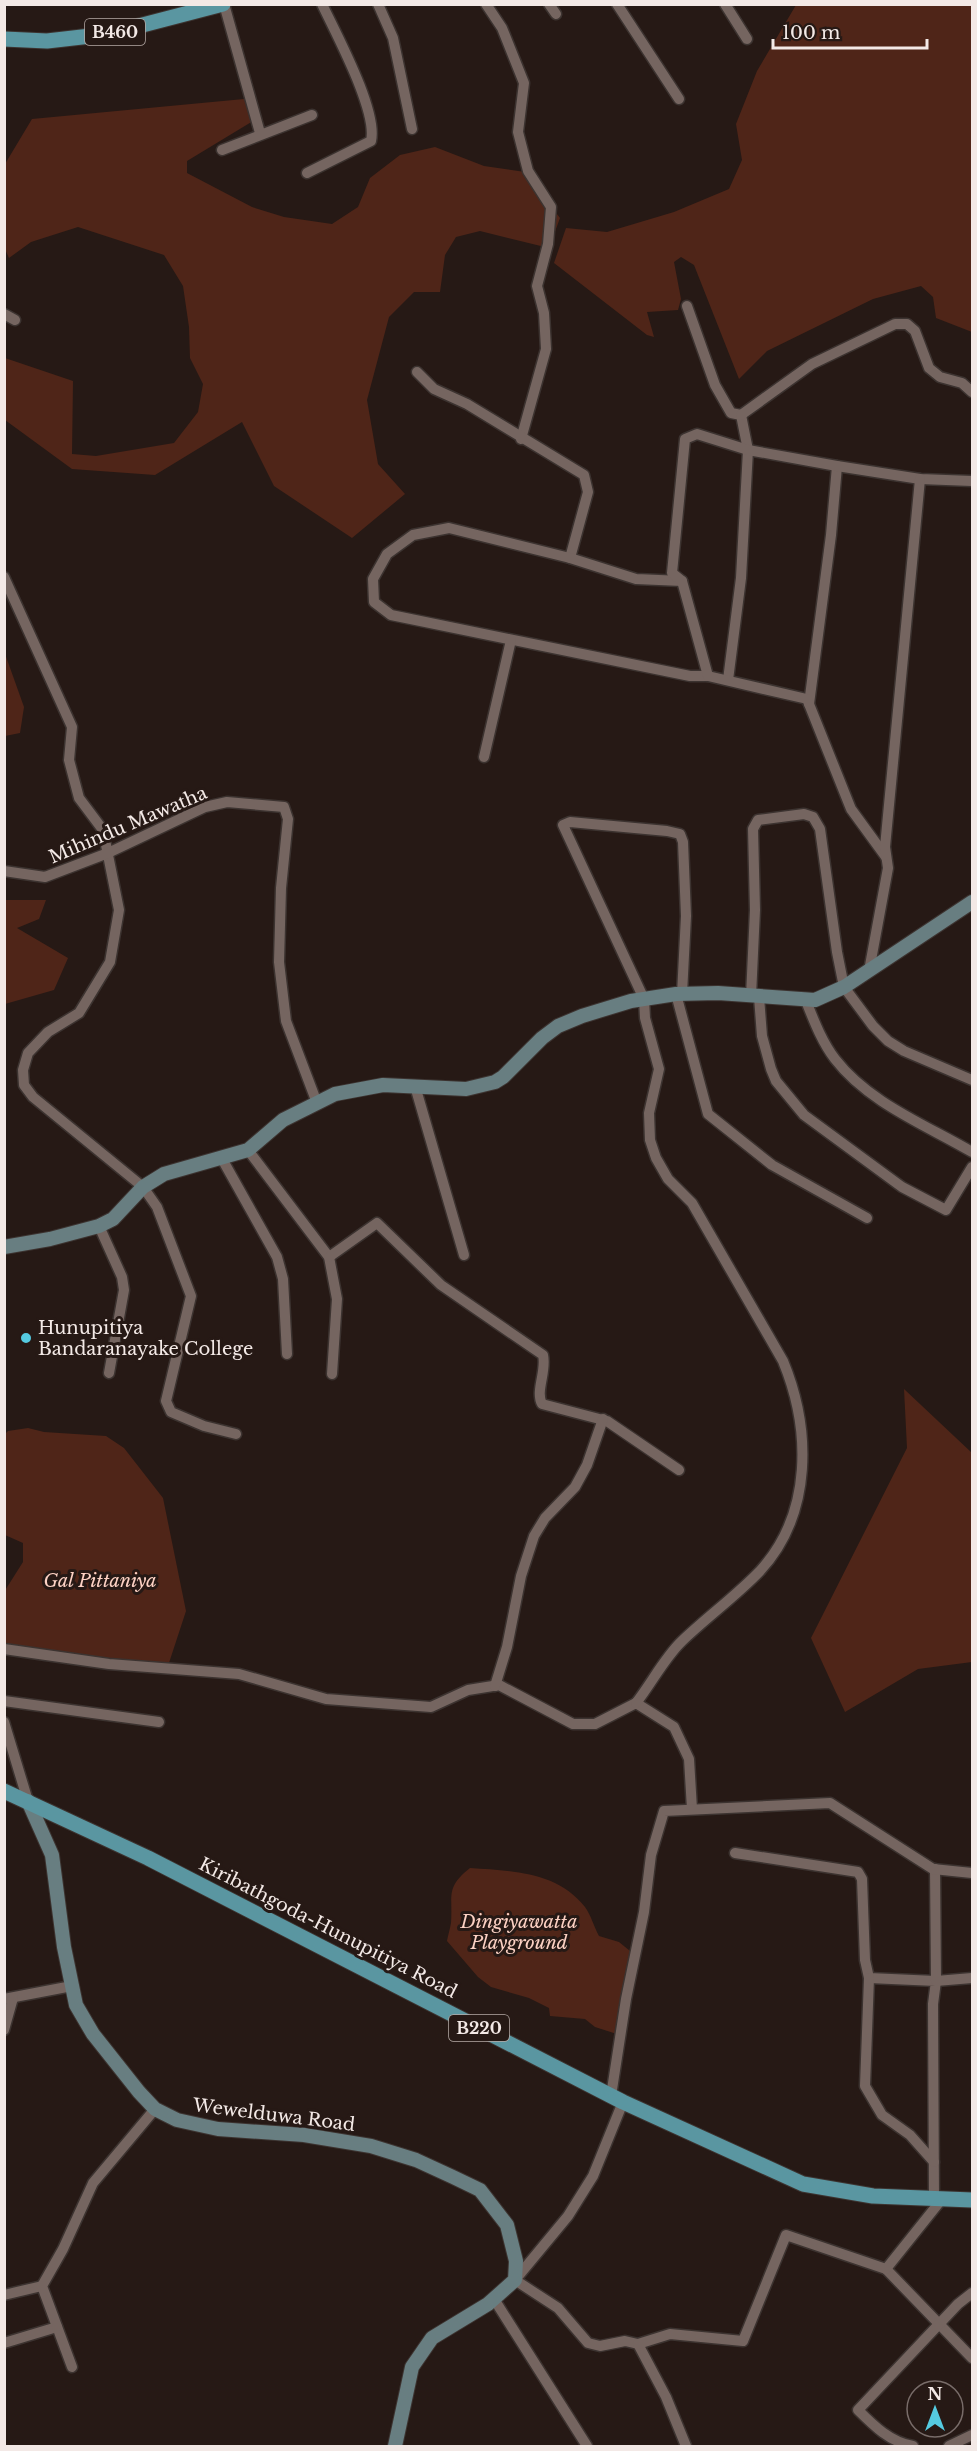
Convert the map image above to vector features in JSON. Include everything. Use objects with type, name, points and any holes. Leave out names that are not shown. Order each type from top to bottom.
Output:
[{"type":"main road","name":"B460","points":[[4,39],[47,41],[108,34],[223,4]]},
{"type":"main road","name":"Kiribathgoda-Hunupitiya Road","points":[[4,1791],[28,1800],[200,1884],[617,2099],[803,2184],[873,2196],[972,2200]]},
{"type":"street","points":[[223,4],[260,134]]},
{"type":"street","points":[[307,173],[371,141],[373,134],[362,92],[322,4]]},
{"type":"street","points":[[378,4],[393,38],[412,129]]},
{"type":"street","points":[[486,4],[502,28],[524,83],[518,132],[528,171],[551,207],[548,244],[537,286],[544,313],[546,349],[521,439]]},
{"type":"street","points":[[617,4],[679,99]]},
{"type":"street","points":[[725,4],[747,39]]},
{"type":"street","points":[[222,150],[312,115]]},
{"type":"street","points":[[687,306],[715,386],[731,413],[741,415],[812,364],[895,324],[907,324],[915,330],[929,368],[940,377],[962,383],[972,392]]},
{"type":"street","points":[[4,314],[15,320]]},
{"type":"street","points":[[417,372],[434,389],[467,404],[521,439],[584,475],[588,492],[570,558]]},
{"type":"street","points":[[728,680],[741,578],[748,450],[741,415]]},
{"type":"street","points":[[708,676],[682,581],[672,573],[685,439],[697,434],[748,450],[837,466],[920,479],[972,481]]},
{"type":"street","points":[[809,704],[831,536],[837,466]]},
{"type":"street","points":[[869,971],[888,868],[885,847],[920,479]]},
{"type":"street","points":[[682,581],[636,579],[570,558],[449,528],[413,535],[387,554],[373,579],[374,602],[391,615],[690,676],[708,676],[728,680],[807,699],[851,809],[886,857]]},
{"type":"street","points":[[4,576],[72,727],[69,760],[79,798],[103,830],[120,910],[110,962],[79,1013],[48,1032],[28,1053],[23,1070],[24,1085],[33,1097],[143,1187],[157,1207],[191,1296],[166,1401],[171,1412],[204,1426],[236,1434]]},
{"type":"street","points":[[484,757],[511,640]]},
{"type":"street","name":"Mihindu Mawatha","points":[[4,871],[45,877],[108,853],[205,807],[227,801],[284,807],[288,819],[281,888],[279,962],[286,1021],[317,1103]]},
{"type":"street","points":[[972,1080],[904,1051],[888,1041],[873,1026],[844,987],[820,829],[813,817],[804,814],[758,820],[753,829],[755,996],[762,1036],[776,1081],[804,1115],[902,1187],[946,1210],[972,1167]]},
{"type":"street","points":[[4,1649],[109,1664],[239,1674],[326,1699],[431,1707],[468,1690],[499,1685],[573,1724],[595,1724],[636,1703],[680,1643],[760,1570],[782,1541],[795,1510],[802,1478],[802,1437],[794,1387],[783,1360],[692,1203],[668,1179],[656,1158],[650,1140],[649,1113],[659,1069],[645,1018],[644,999],[563,825],[570,822],[680,834],[683,842],[686,916],[679,994],[708,1114],[772,1165],[867,1218]]},
{"type":"street","points":[[4,1247],[50,1239],[99,1226],[113,1219],[143,1187],[164,1174],[248,1150],[283,1120],[335,1094],[383,1085],[466,1089],[495,1082],[558,1026],[582,1016],[644,999],[679,994],[718,993],[815,1000],[844,987],[972,902]]},
{"type":"street","points":[[806,1001],[819,1033],[835,1059],[858,1084],[876,1098],[972,1152]]},
{"type":"street","points":[[415,1086],[464,1255]]},
{"type":"street","points":[[248,1150],[329,1257],[338,1299],[332,1374]]},
{"type":"street","points":[[221,1157],[277,1257],[283,1279],[286,1354]]},
{"type":"street","points":[[329,1257],[377,1223],[441,1285],[543,1354],[546,1364],[539,1398],[542,1404],[603,1419],[679,1470]]},
{"type":"street","points":[[99,1226],[122,1278],[124,1290],[109,1373]]},
{"type":"street","points":[[495,1686],[507,1647],[521,1576],[534,1536],[545,1518],[575,1487],[587,1465],[603,1419]]},
{"type":"street","points":[[4,1701],[159,1722]]},
{"type":"street","points":[[636,1703],[674,1726],[689,1759],[693,1809]]},
{"type":"street","points":[[4,1722],[28,1800]]},
{"type":"street","name":"Wewelduwa Road","points":[[28,1800],[52,1856],[64,1947],[76,2005],[93,2034],[138,2092],[156,2109],[177,2120],[218,2128],[304,2134],[371,2146],[416,2160],[444,2172],[480,2190],[507,2225],[516,2261],[515,2280]]},
{"type":"street","points":[[395,2446],[412,2367],[432,2338],[494,2299],[515,2280],[568,2216],[593,2176],[617,2099],[626,1999],[644,1912],[651,1855],[664,1812],[830,1803],[935,1869],[972,1873]]},
{"type":"street","points":[[735,1852],[858,1872],[862,1879],[865,1960],[869,1978],[864,2086],[882,2115],[910,2135],[934,2162]]},
{"type":"street","points":[[886,2269],[938,2199],[934,2162],[935,1869]]},
{"type":"street","points":[[869,1978],[936,1981],[972,1978]]},
{"type":"street","points":[[4,2030],[9,1998],[72,1986]]},
{"type":"street","points":[[4,2295],[42,2286],[63,2249],[93,2183],[156,2109]]},
{"type":"street","points":[[515,2280],[558,2308],[588,2343],[600,2346],[625,2340],[638,2344],[670,2334],[743,2341],[786,2235],[886,2269],[972,2358]]},
{"type":"street","points":[[42,2286],[72,2367]]},
{"type":"street","points":[[913,2446],[904,2445],[880,2431],[858,2410],[958,2304],[972,2293]]},
{"type":"street","points":[[494,2299],[587,2446]]},
{"type":"street","points":[[4,2343],[57,2327]]},
{"type":"street","points":[[638,2344],[666,2397],[686,2446]]},
{"type":"street","points":[[950,2446],[972,2435]]},
{"type":"green space","points":[[796,5],[972,5],[972,332],[936,318],[933,297],[921,286],[873,299],[767,351],[739,379],[694,265],[681,257],[674,262],[681,299],[678,310],[647,312],[654,337],[647,335],[554,263],[566,228],[607,232],[674,212],[729,189],[742,160],[736,124],[757,71]]},
{"type":"green space","points":[[244,99],[253,121],[187,161],[187,173],[252,207],[284,217],[332,224],[358,207],[370,178],[400,155],[435,147],[484,166],[525,172],[560,218],[549,248],[480,231],[456,237],[445,255],[440,292],[414,292],[389,317],[367,400],[378,464],[405,494],[352,538],[274,486],[242,422],[155,475],[72,469],[5,420],[5,358],[73,381],[72,454],[96,456],[174,443],[198,412],[203,384],[190,358],[189,327],[183,286],[164,255],[78,227],[31,242],[9,258],[4,247],[5,164],[32,119]]},
{"type":"green space","points":[[4,651],[24,707],[20,733],[5,736]]},
{"type":"green space","points":[[5,900],[46,900],[39,919],[17,928],[68,958],[54,990],[5,1004]]},
{"type":"green space","points":[[904,1389],[972,1453],[972,1662],[918,1669],[845,1712],[811,1638],[907,1448]]},
{"type":"green space","name":"Gal Pittaniya","points":[[28,1428],[44,1432],[106,1436],[124,1448],[163,1498],[186,1611],[167,1669],[5,1650],[4,1592],[23,1562],[23,1543],[5,1535],[4,1435],[8,1431]]},
{"type":"green space","name":"Dingiyawatta Playground","points":[[470,1868],[517,1872],[561,1886],[585,1907],[599,1936],[619,1942],[635,1955],[620,2035],[595,2027],[585,2019],[550,2016],[549,2008],[529,1998],[491,1987],[478,1977],[447,1941],[451,1923],[452,1892],[457,1881]]},
{"type":"place","name":"Hunupitiya Bandaranayake College","points":[[26,1338]]}]
